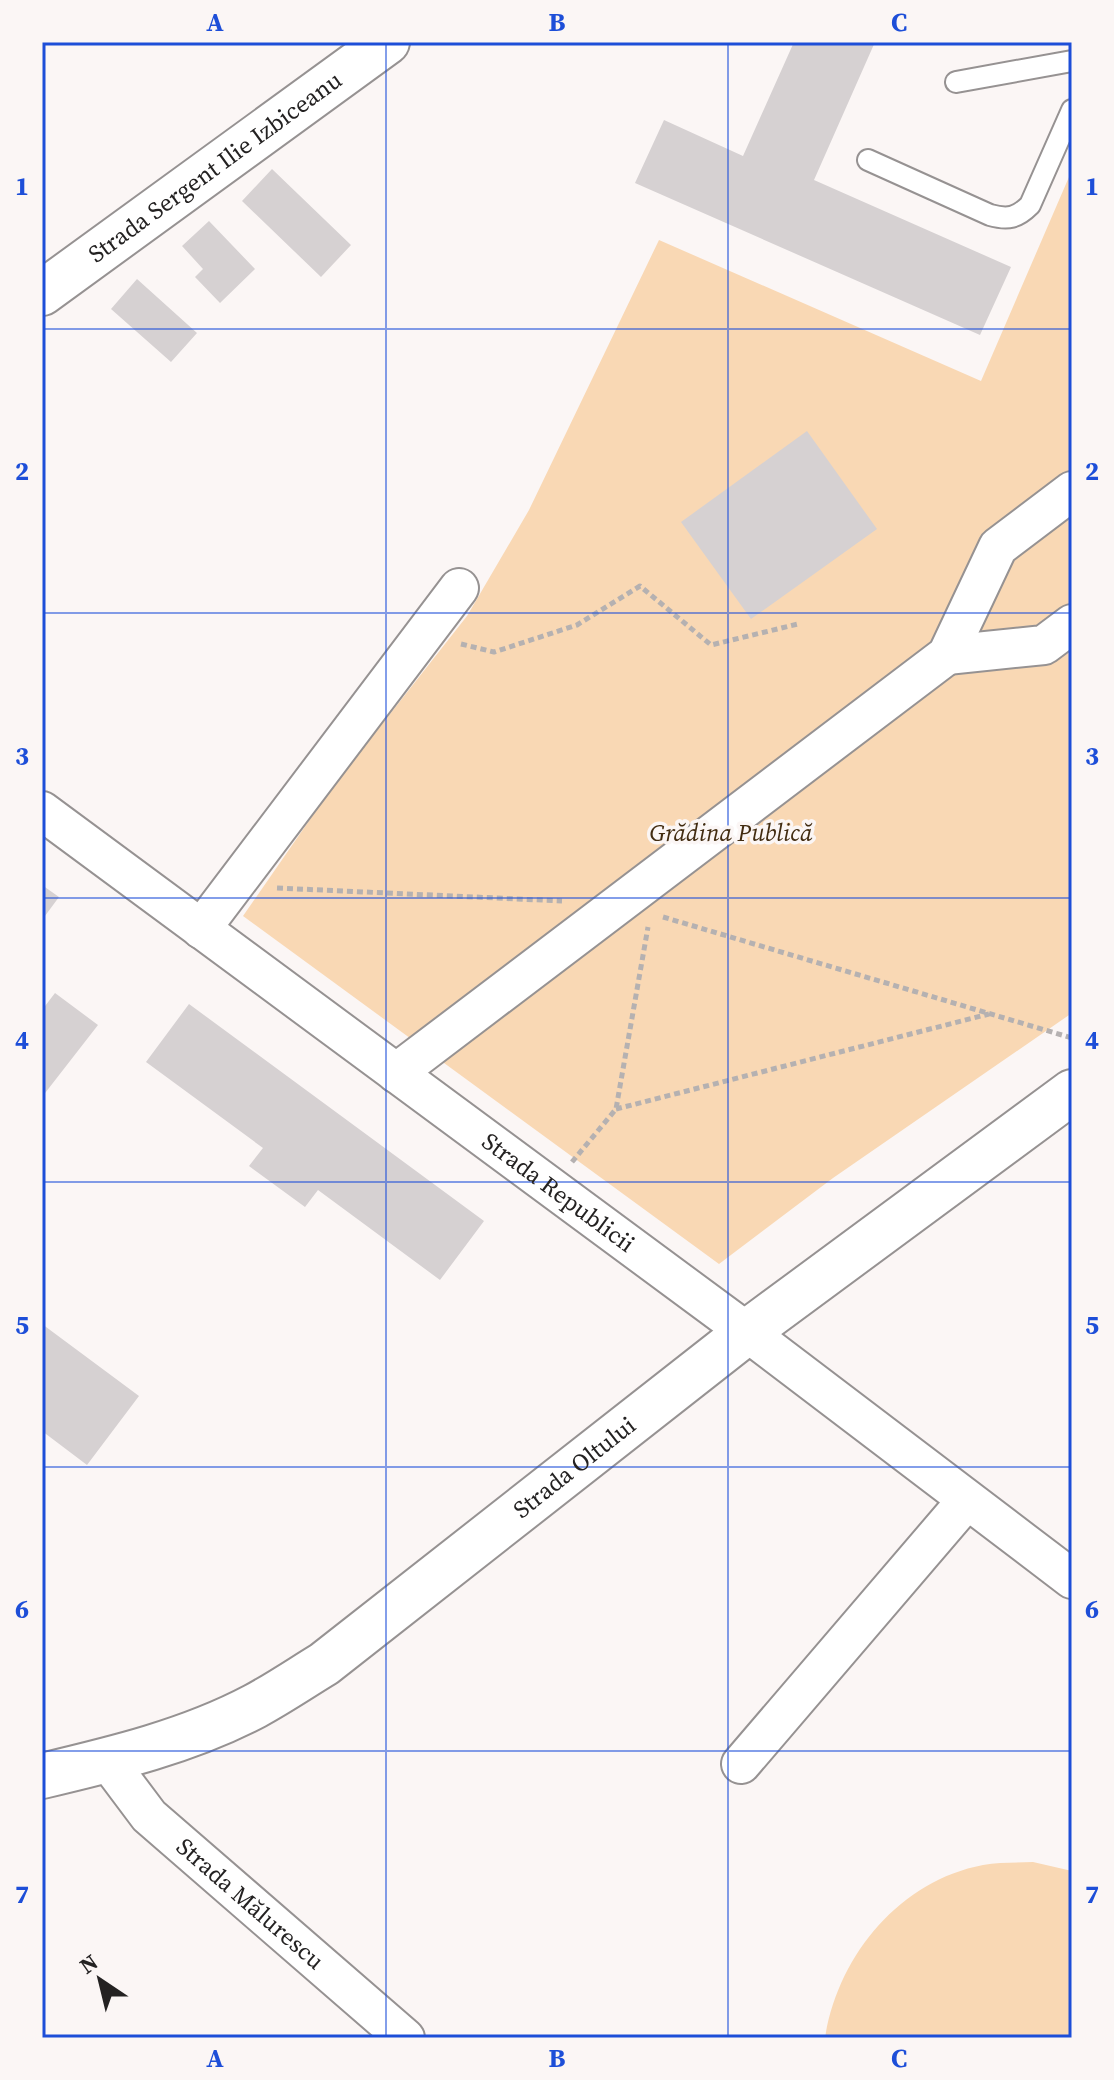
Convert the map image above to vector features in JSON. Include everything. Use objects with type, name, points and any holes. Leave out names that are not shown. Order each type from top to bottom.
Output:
[{"type":"main road","name":"Strada Sergent Ilie Izbiceanu","points":[[42,293],[387,42]]},
{"type":"main road","name":"Strada Oltului","points":[[42,1776],[107,1760],[193,1732],[254,1707],[324,1664],[747,1332],[1072,1092]]},
{"type":"street","points":[[396,1073],[947,655],[998,547],[1072,491]]},
{"type":"street","points":[[201,929],[459,588]]},
{"type":"street","points":[[947,655],[1044,645],[1072,624]]},
{"type":"street","name":"Strada Republicii","points":[[42,811],[747,1332],[1072,1579]]},
{"type":"street","points":[[741,1764],[967,1500]]},
{"type":"street","name":"Strada Mălurescu","points":[[107,1760],[149,1816],[405,2038]]},
{"type":"lane","points":[[956,82],[1072,61]]},
{"type":"lane","points":[[868,160],[990,215],[1018,217],[1030,205],[1072,110]]},
{"type":"path","points":[[425,636],[494,652],[577,625],[640,586],[711,645],[798,624]]},
{"type":"path","points":[[233,886],[618,904]]},
{"type":"path","points":[[551,1188],[616,1109],[650,913],[1072,1038]]},
{"type":"path","points":[[616,1109],[990,1014]]},
{"type":"green space","name":"Grădina Publică","points":[[1072,170],[1072,1013],[833,1178],[719,1264],[243,916],[331,789],[467,616],[529,510],[659,240],[981,381]]},
{"type":"green space","points":[[1033,1862],[1072,1871],[1072,2038],[825,2038],[843,1979],[877,1927],[900,1905],[925,1887],[953,1874],[989,1864]]},
{"type":"building","points":[[794,42],[875,42],[814,180],[1011,267],[980,335],[635,183],[664,120],[743,156]]},
{"type":"building","points":[[272,169],[351,245],[321,277],[242,201]]},
{"type":"building","points":[[209,221],[255,269],[220,303],[195,277],[203,269],[182,246]]},
{"type":"building","points":[[137,279],[197,333],[171,362],[111,309]]},
{"type":"building","points":[[807,431],[877,529],[751,619],[681,522]]},
{"type":"building","points":[[42,885],[59,897],[42,920]]},
{"type":"building","points":[[55,993],[98,1025],[42,1097],[42,1010]]},
{"type":"building","points":[[189,1004],[484,1221],[440,1280],[318,1190],[305,1207],[249,1166],[263,1148],[146,1062]]},
{"type":"building","points":[[42,1324],[139,1396],[87,1465],[42,1431]]}]
